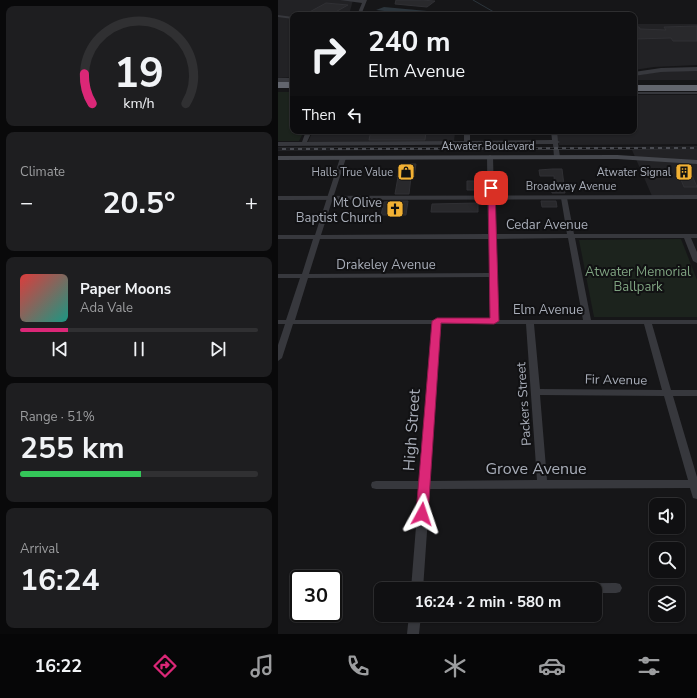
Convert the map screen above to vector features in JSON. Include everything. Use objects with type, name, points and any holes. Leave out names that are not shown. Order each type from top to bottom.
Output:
[{"type":"highway","points":[[637,83],[697,83]]},
{"type":"highway","points":[[278,85],[290,84]]},
{"type":"highway","points":[[637,88],[697,88]]},
{"type":"highway","points":[[278,90],[290,89]]},
{"type":"main road","name":"Atwater Boulevard","points":[[278,158],[617,157],[697,162]]},
{"type":"street","points":[[342,0],[365,1],[361,12]]},
{"type":"street","points":[[278,16],[290,18]]},
{"type":"street","points":[[637,73],[697,68]]},
{"type":"street","points":[[278,80],[290,80]]},
{"type":"street","points":[[637,93],[697,93]]},
{"type":"street","points":[[304,144],[308,134]]},
{"type":"street","points":[[466,143],[467,134]]},
{"type":"street","points":[[555,134],[557,157]]},
{"type":"street","points":[[278,144],[556,142]]},
{"type":"street","points":[[490,157],[494,321]]},
{"type":"street","points":[[278,358],[343,158]]},
{"type":"street","name":"Broadway Avenue","points":[[278,198],[697,197]]},
{"type":"street","points":[[564,198],[587,321]]},
{"type":"street","points":[[687,236],[697,261]]},
{"type":"street","name":"Cedar Avenue","points":[[278,237],[697,236]]},
{"type":"street","name":"Drakeley Avenue","points":[[278,276],[494,275]]},
{"type":"street","name":"High Street","points":[[417,582],[437,321]]},
{"type":"street","name":"Packers Street","points":[[530,321],[542,484]]},
{"type":"street","name":"Elm Avenue","points":[[278,322],[697,322]]},
{"type":"street","points":[[647,322],[697,495]]},
{"type":"street","name":"Fir Avenue","points":[[535,392],[697,393]]},
{"type":"street","name":"Grove Avenue","points":[[376,485],[695,484]]},
{"type":"street","points":[[602,588],[616,588]]},
{"type":"street","points":[[413,634],[414,622]]},
{"type":"shaded area","points":[[278,0],[353,0],[350,12],[290,12],[290,77],[278,78]]},
{"type":"shaded area","points":[[384,7],[438,12],[392,12],[376,10]]},
{"type":"shaded area","points":[[637,24],[697,24],[697,65],[654,67],[637,70]]},
{"type":"shaded area","points":[[697,70],[697,80],[637,80],[637,75],[657,72]]},
{"type":"shaded area","points":[[637,95],[697,95],[697,144],[559,145],[556,134],[637,134]]},
{"type":"shaded area","points":[[312,134],[455,134],[454,142],[308,142]]},
{"type":"shaded area","points":[[632,150],[697,150],[697,197],[652,196]]},
{"type":"green space","points":[[278,92],[290,92],[290,134],[302,134],[299,141],[278,141]]},
{"type":"green space","name":"Atwater Memorial Ballpark","points":[[681,239],[697,280],[697,317],[594,317],[579,240]]},
{"type":"building","points":[[396,0],[435,1],[427,7],[395,4]]},
{"type":"building","points":[[326,3],[348,5],[335,12],[310,12]]},
{"type":"building","points":[[697,26],[697,41],[673,41],[671,38],[637,39],[637,27],[640,29],[666,30],[664,27]]},
{"type":"building","points":[[370,134],[426,134],[425,140],[369,140]]},
{"type":"building","points":[[401,164],[416,164],[414,177],[411,177],[409,194],[395,194],[397,177]]},
{"type":"building","points":[[676,168],[689,168],[697,187],[684,187]]},
{"type":"building","points":[[562,169],[565,193],[552,193],[551,187],[555,187],[554,176],[540,176],[539,170]]},
{"type":"building","points":[[467,181],[476,181],[477,190],[467,190]]},
{"type":"building","name":"Mt Olive Baptist Church","points":[[408,201],[406,215],[381,215],[384,202]]},
{"type":"building","points":[[541,201],[556,201],[557,207],[542,207]]},
{"type":"building","points":[[478,203],[478,212],[431,212],[432,204]]},
{"type":"waterway","points":[[473,0],[494,12]]},
{"type":"railway","points":[[278,149],[697,148]]},
{"type":"place","name":"Halls True Value","points":[[406,172]]},
{"type":"place","name":"Atwater Signal","points":[[684,172]]},
{"type":"place","name":"Mt Olive Baptist Church","points":[[395,209]]},
{"type":"route","points":[[422,514],[437,321],[494,321],[491,188]]}]
